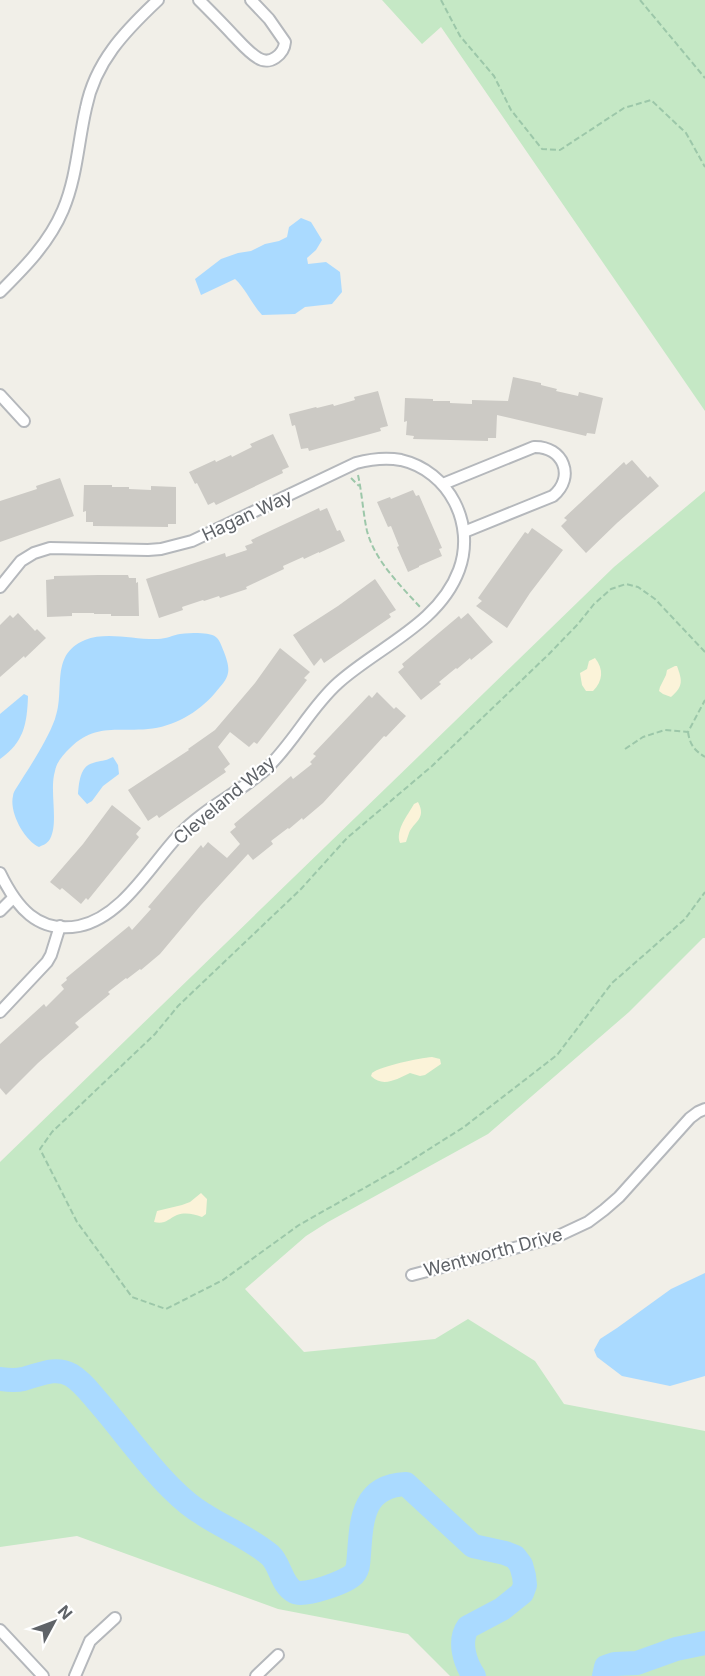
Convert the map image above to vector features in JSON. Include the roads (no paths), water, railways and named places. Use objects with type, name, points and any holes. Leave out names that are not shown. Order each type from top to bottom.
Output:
[{"type":"street","points":[[0,292],[39,251],[62,212],[72,188],[86,107],[99,69],[120,37],[158,0]]},
{"type":"street","points":[[199,0],[244,47],[260,60],[277,57],[284,49],[285,42],[269,19],[251,0]]},
{"type":"street","points":[[0,395],[24,421]]},
{"type":"street","points":[[442,484],[534,447],[549,449],[560,458],[563,464],[565,478],[553,496],[464,532]]},
{"type":"street","name":"Hagan Way","points":[[0,587],[21,561],[42,550],[58,547],[148,550],[173,547],[192,541],[356,463],[370,459],[401,460],[424,469],[452,496],[460,513],[464,532]]},
{"type":"street","name":"Cleveland Way","points":[[0,873],[13,898],[30,915],[50,925],[77,926],[93,922],[108,914],[120,904],[178,835],[192,822],[257,776],[276,758],[338,683],[417,625],[442,598],[459,570],[464,553],[464,532]]},
{"type":"street","points":[[0,912],[13,898]]},
{"type":"street","points":[[0,1012],[47,962],[60,926]]},
{"type":"street","name":"Wentworth Drive","points":[[412,1275],[556,1237],[588,1222],[619,1197],[690,1118],[705,1109]]},
{"type":"street","points":[[75,1676],[90,1641],[115,1618]]},
{"type":"street","points":[[0,1630],[43,1676]]},
{"type":"street","points":[[256,1676],[278,1655]]},
{"type":"water","points":[[301,218],[311,222],[322,240],[307,258],[308,264],[326,262],[340,272],[342,292],[332,304],[305,307],[295,314],[262,315],[235,279],[201,295],[195,279],[221,259],[251,251],[287,237],[289,227]]},
{"type":"water","points":[[198,633],[213,635],[220,642],[228,670],[223,683],[201,707],[176,722],[157,728],[107,730],[79,740],[63,756],[56,767],[53,779],[54,824],[50,839],[39,847],[33,843],[19,825],[13,810],[13,795],[52,727],[58,708],[63,664],[67,655],[74,647],[94,637],[158,639]]},
{"type":"water","points":[[24,694],[28,696],[23,732],[14,746],[0,759],[0,714]]},
{"type":"water","points":[[113,757],[118,765],[119,774],[103,786],[87,804],[78,794],[83,771],[89,765]]},
{"type":"water","points":[[705,1273],[705,1376],[670,1386],[622,1376],[597,1357],[594,1350],[600,1339],[671,1289]]},
{"type":"waterway","points":[[0,1379],[20,1380],[53,1371],[71,1375],[90,1392],[152,1468],[175,1492],[211,1519],[254,1543],[270,1555],[287,1585],[295,1592],[325,1588],[354,1574],[358,1566],[362,1524],[370,1501],[378,1492],[406,1484],[473,1546],[505,1553],[515,1557],[521,1565],[525,1585],[522,1593],[502,1609],[468,1627],[465,1633],[464,1652],[474,1676]]},
{"type":"waterway","points":[[604,1676],[606,1667],[615,1664],[637,1663],[676,1649],[705,1643]]}]
